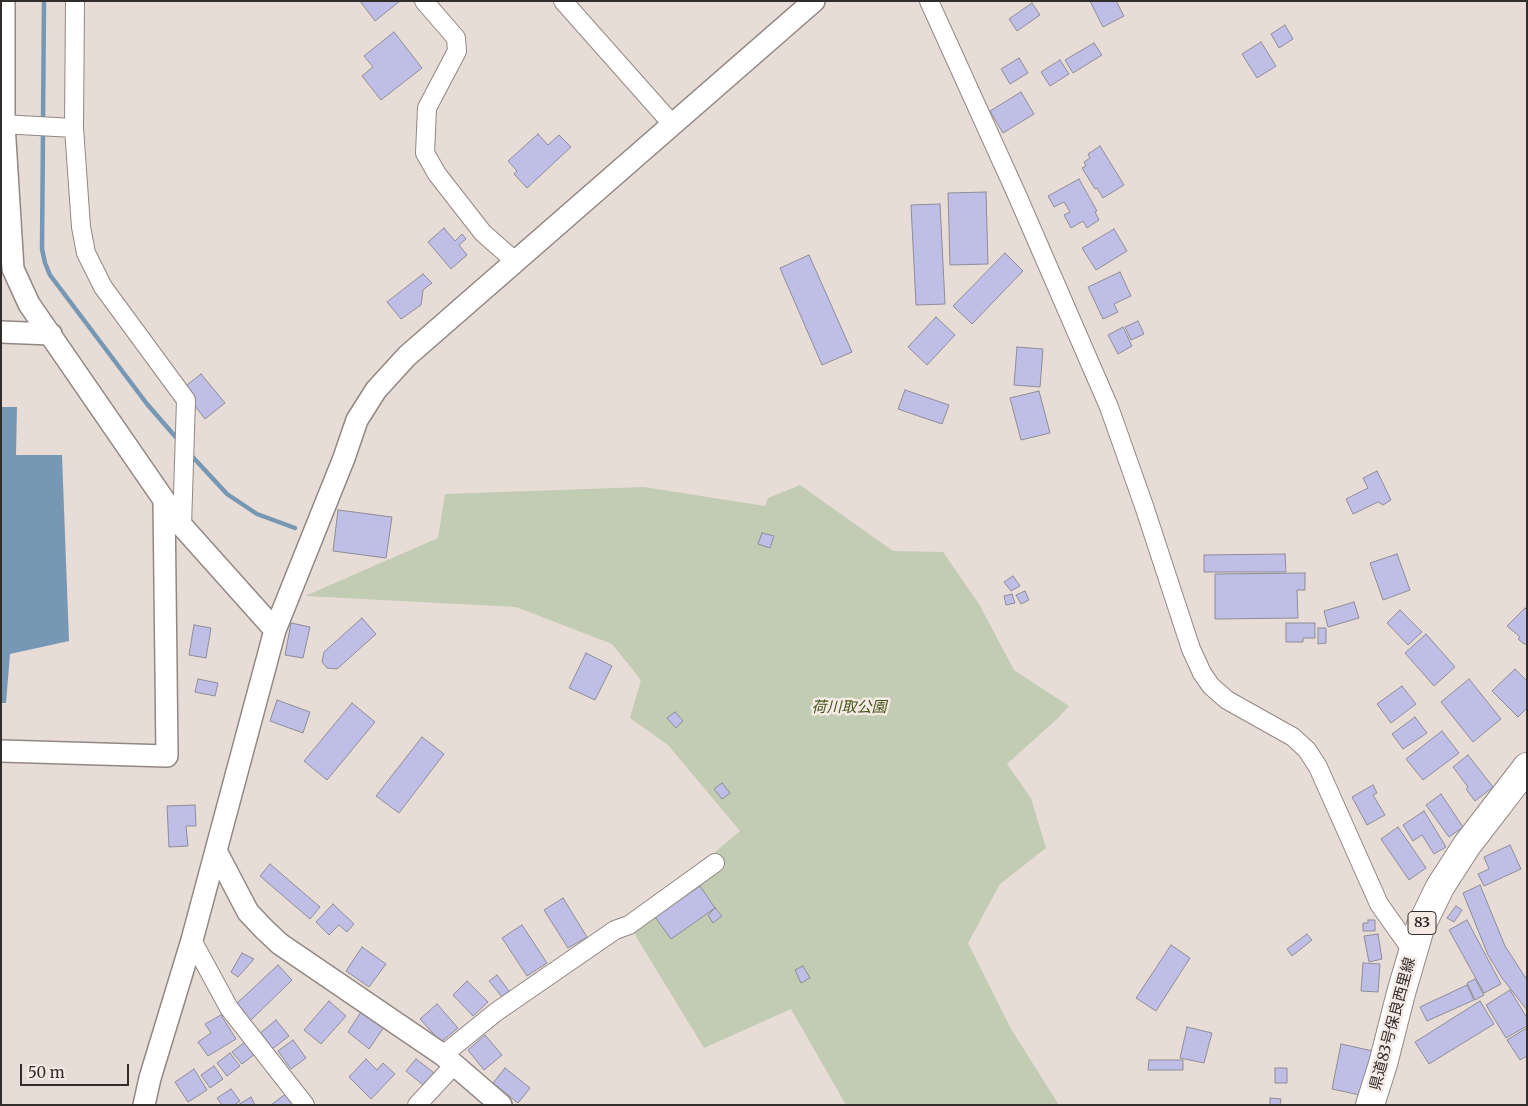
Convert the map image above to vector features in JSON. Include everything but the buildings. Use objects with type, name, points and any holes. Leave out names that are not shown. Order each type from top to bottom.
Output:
[{"type":"main road","name":"県道83号保良西里線","points":[[1370,1105],[1420,928],[1440,887],[1489,815],[1527,767]]},
{"type":"street","points":[[4,1],[13,269],[29,304],[52,334],[182,526],[275,630]]},
{"type":"street","points":[[76,1],[74,128],[81,227],[86,253],[102,287],[186,400],[182,526]]},
{"type":"street","points":[[424,1],[456,38],[457,50],[427,108],[425,153],[437,174],[483,233],[516,262]]},
{"type":"street","points":[[563,1],[673,125]]},
{"type":"street","points":[[144,1105],[150,1078],[192,940],[275,630],[344,458],[357,420],[376,390],[407,356],[814,1]]},
{"type":"street","points":[[930,1],[1109,407],[1144,506],[1190,649],[1202,673],[1211,686],[1227,700],[1293,737],[1306,750],[1318,767],[1379,904],[1413,952]]},
{"type":"street","points":[[8,124],[74,128]]},
{"type":"street","points":[[1,332],[52,334]]},
{"type":"street","points":[[1,751],[167,756],[164,500]]},
{"type":"street","points":[[216,851],[248,912],[280,944],[449,1060],[501,1105]]},
{"type":"street","points":[[417,1105],[449,1060],[496,1012],[615,930],[629,925],[716,863]]},
{"type":"street","points":[[192,940],[229,1008],[305,1105]]},
{"type":"green space","name":"荷川取公園","points":[[800,485],[893,551],[943,552],[979,604],[1014,670],[1069,706],[1007,764],[1031,798],[1046,848],[1000,884],[968,943],[1011,1029],[1059,1105],[846,1105],[791,1009],[704,1048],[629,925],[740,831],[668,745],[630,718],[641,680],[612,644],[516,607],[305,596],[438,538],[445,494],[644,487],[765,506],[768,498]]},
{"type":"water","points":[[1,407],[17,407],[16,455],[62,455],[69,641],[10,654],[6,703],[1,703]]},
{"type":"waterway","points":[[43,123],[44,1]]},
{"type":"waterway","points":[[43,131],[42,249],[50,275],[147,404],[180,442]]},
{"type":"waterway","points":[[190,454],[227,494],[257,514],[295,528]]}]
